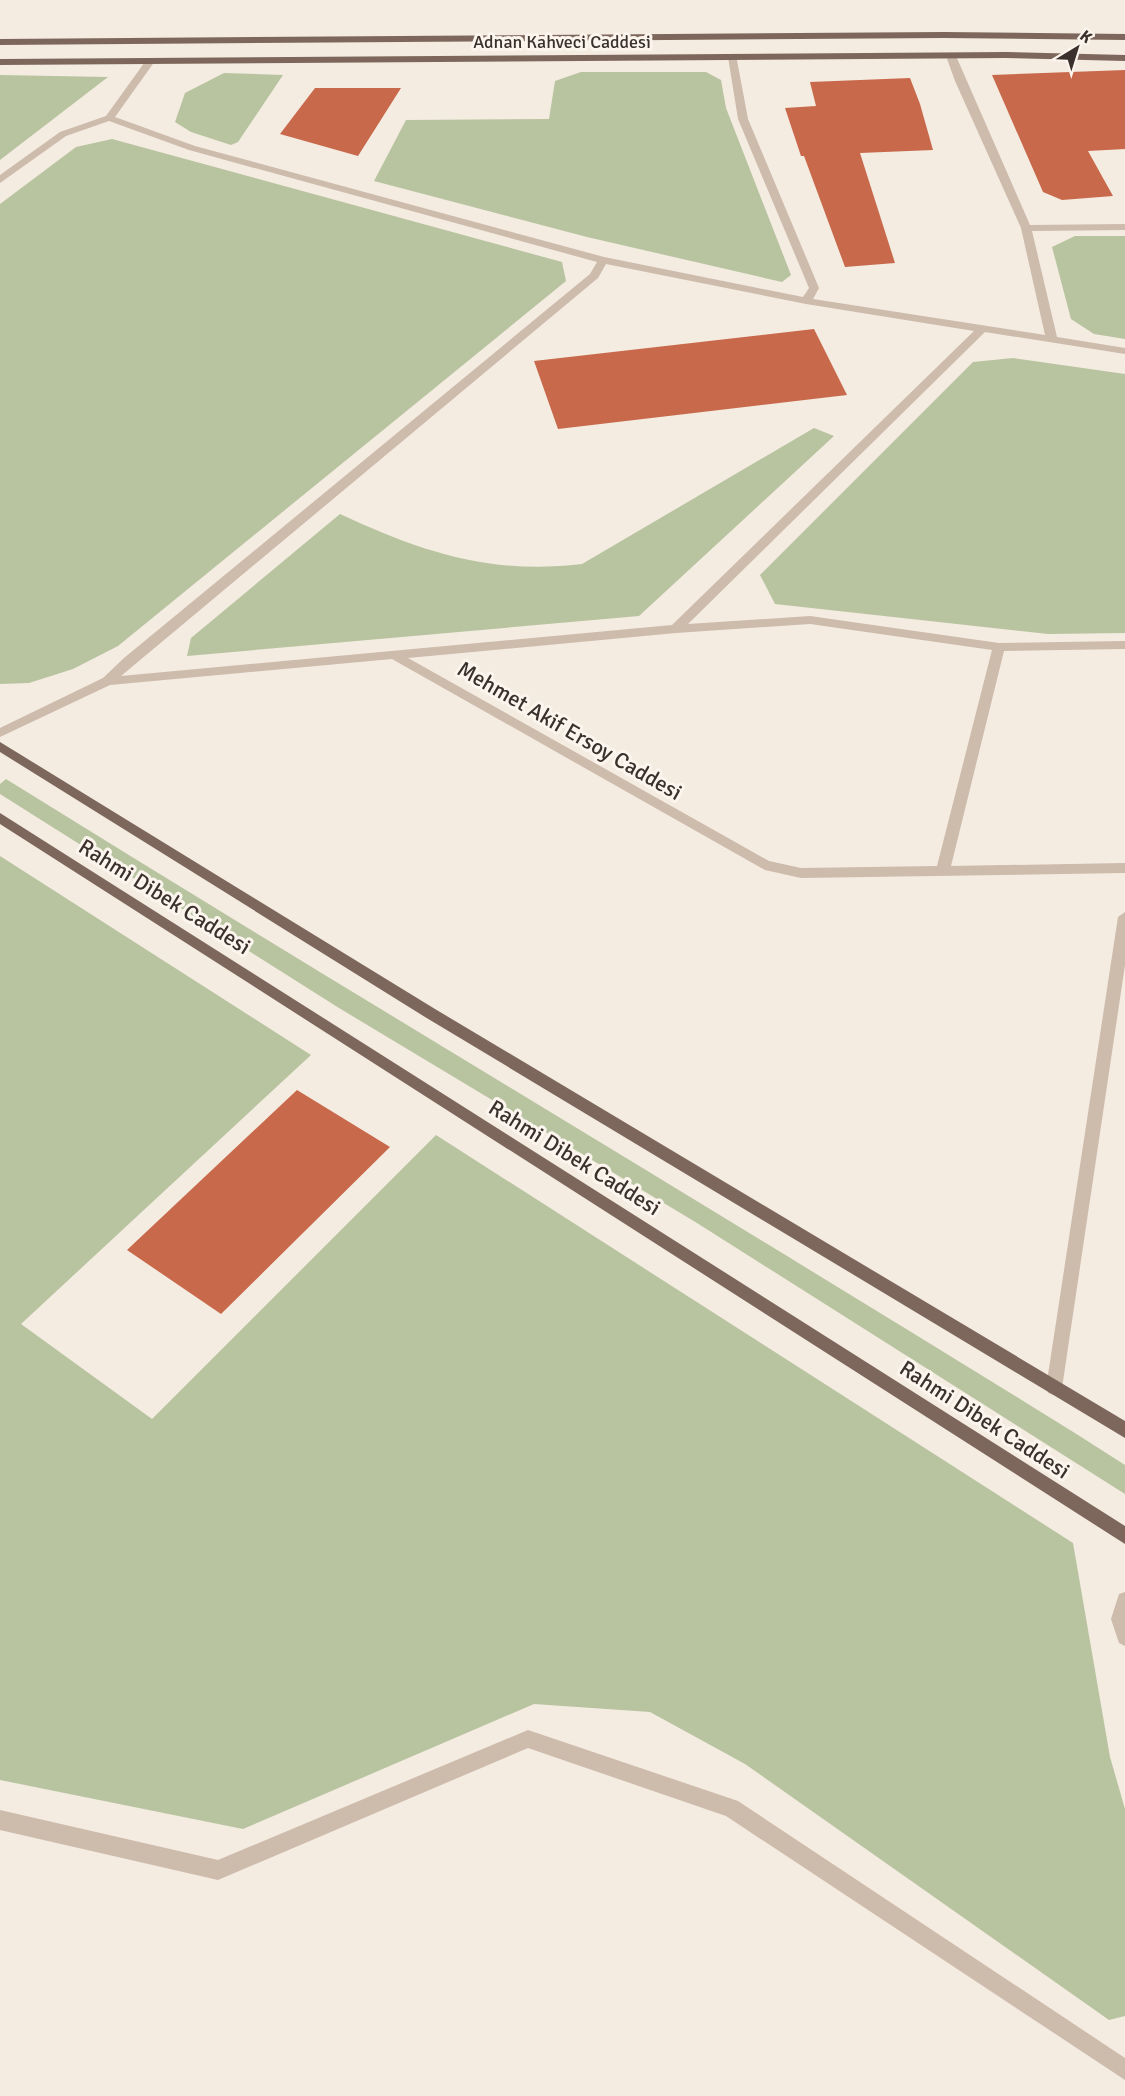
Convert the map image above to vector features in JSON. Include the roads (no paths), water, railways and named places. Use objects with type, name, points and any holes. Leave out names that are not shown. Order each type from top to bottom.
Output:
[{"type":"main road","name":"Adnan Kahveci Caddesi","points":[[0,42],[933,35],[1125,37]]},
{"type":"main road","name":"Adnan Kahveci Caddesi","points":[[0,62],[951,56],[1125,58]]},
{"type":"main road","name":"Rahmi Dibek Caddesi","points":[[0,746],[430,1012],[1125,1430]]},
{"type":"main road","name":"Rahmi Dibek Caddesi","points":[[0,818],[1125,1536]]},
{"type":"street","points":[[951,56],[1026,228],[1052,340]]},
{"type":"street","points":[[733,57],[743,119],[814,288],[806,301]]},
{"type":"street","points":[[0,180],[63,134],[109,118],[150,61]]},
{"type":"street","points":[[109,118],[192,148],[603,260],[806,301],[1125,351]]},
{"type":"street","points":[[1026,228],[1125,227]]},
{"type":"street","points":[[0,733],[108,681],[129,661],[594,276],[603,260]]},
{"type":"street","points":[[676,629],[981,329]]},
{"type":"street","points":[[108,681],[676,629],[810,620],[999,647],[1125,645]]},
{"type":"street","points":[[943,871],[999,647]]},
{"type":"street","name":"Mehmet Akif Ersoy Caddesi","points":[[394,655],[765,865],[801,873],[1125,868]]},
{"type":"street","points":[[1054,1388],[1125,917]]},
{"type":"street","points":[[1125,1600],[1120,1620],[1125,1637]]},
{"type":"street","points":[[0,1820],[218,1870],[528,1739],[731,1808],[1125,2070]]}]
